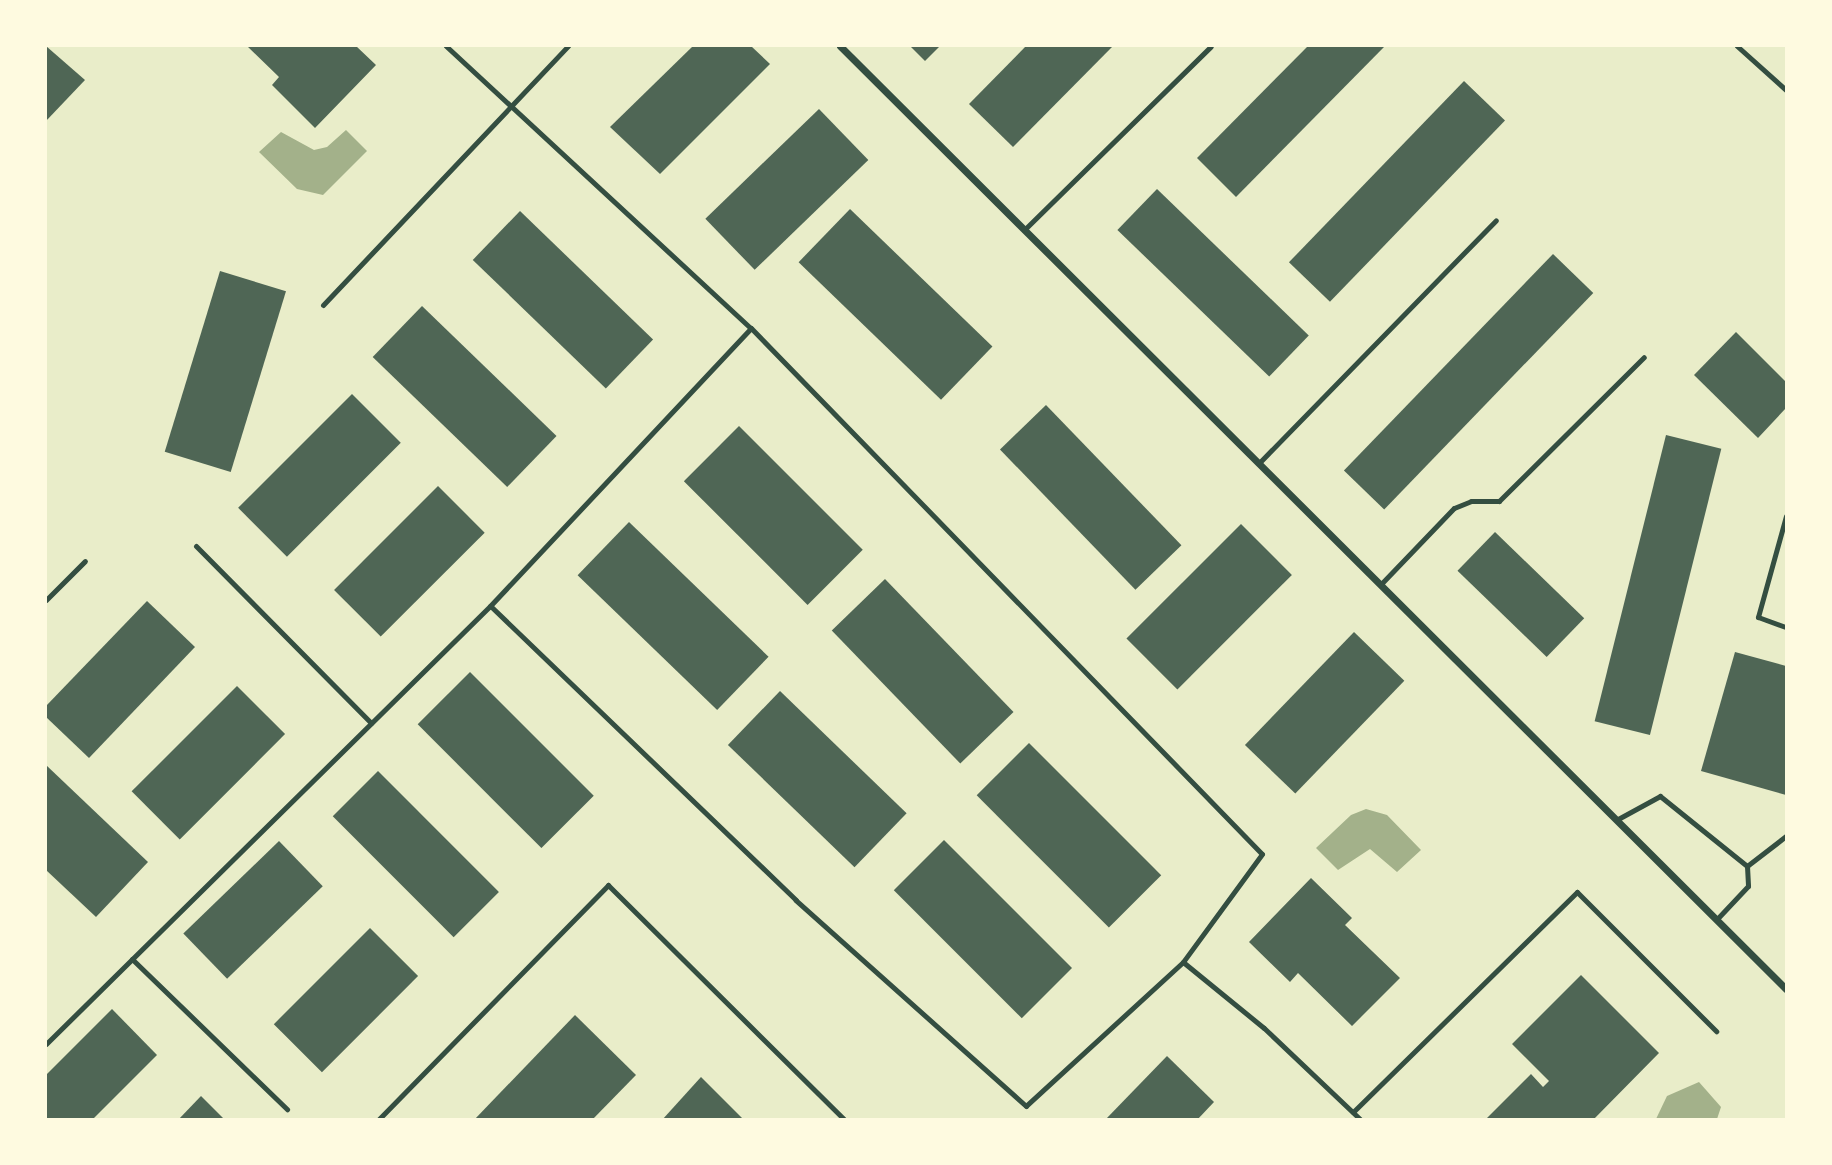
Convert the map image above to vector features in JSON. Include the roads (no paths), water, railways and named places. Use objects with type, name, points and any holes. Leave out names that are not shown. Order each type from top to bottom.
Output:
[{"type":"street","points":[[840,46],[1787,989]]},
{"type":"lane","points":[[446,46],[751,328],[1262,854],[1182,962],[1026,1106],[796,900],[490,606]]},
{"type":"lane","points":[[323,305],[568,46]]},
{"type":"lane","points":[[1024,230],[1211,46]]},
{"type":"lane","points":[[1737,46],[1787,90]]},
{"type":"lane","points":[[1259,463],[1496,220]]},
{"type":"lane","points":[[46,1044],[490,606],[751,328]]},
{"type":"lane","points":[[1381,584],[1454,508],[1471,501],[1499,501],[1644,357]]},
{"type":"lane","points":[[1787,516],[1758,617],[1787,627]]},
{"type":"lane","points":[[196,546],[371,723]]},
{"type":"lane","points":[[46,600],[85,561]]},
{"type":"lane","points":[[1618,820],[1660,796],[1747,866],[1748,886],[1717,919]]},
{"type":"lane","points":[[1747,866],[1787,836]]},
{"type":"lane","points":[[378,1119],[608,885],[845,1119]]},
{"type":"lane","points":[[1353,1112],[1577,892],[1716,1031]]},
{"type":"lane","points":[[132,959],[287,1109]]},
{"type":"lane","points":[[1182,962],[1264,1028],[1361,1119]]}]
